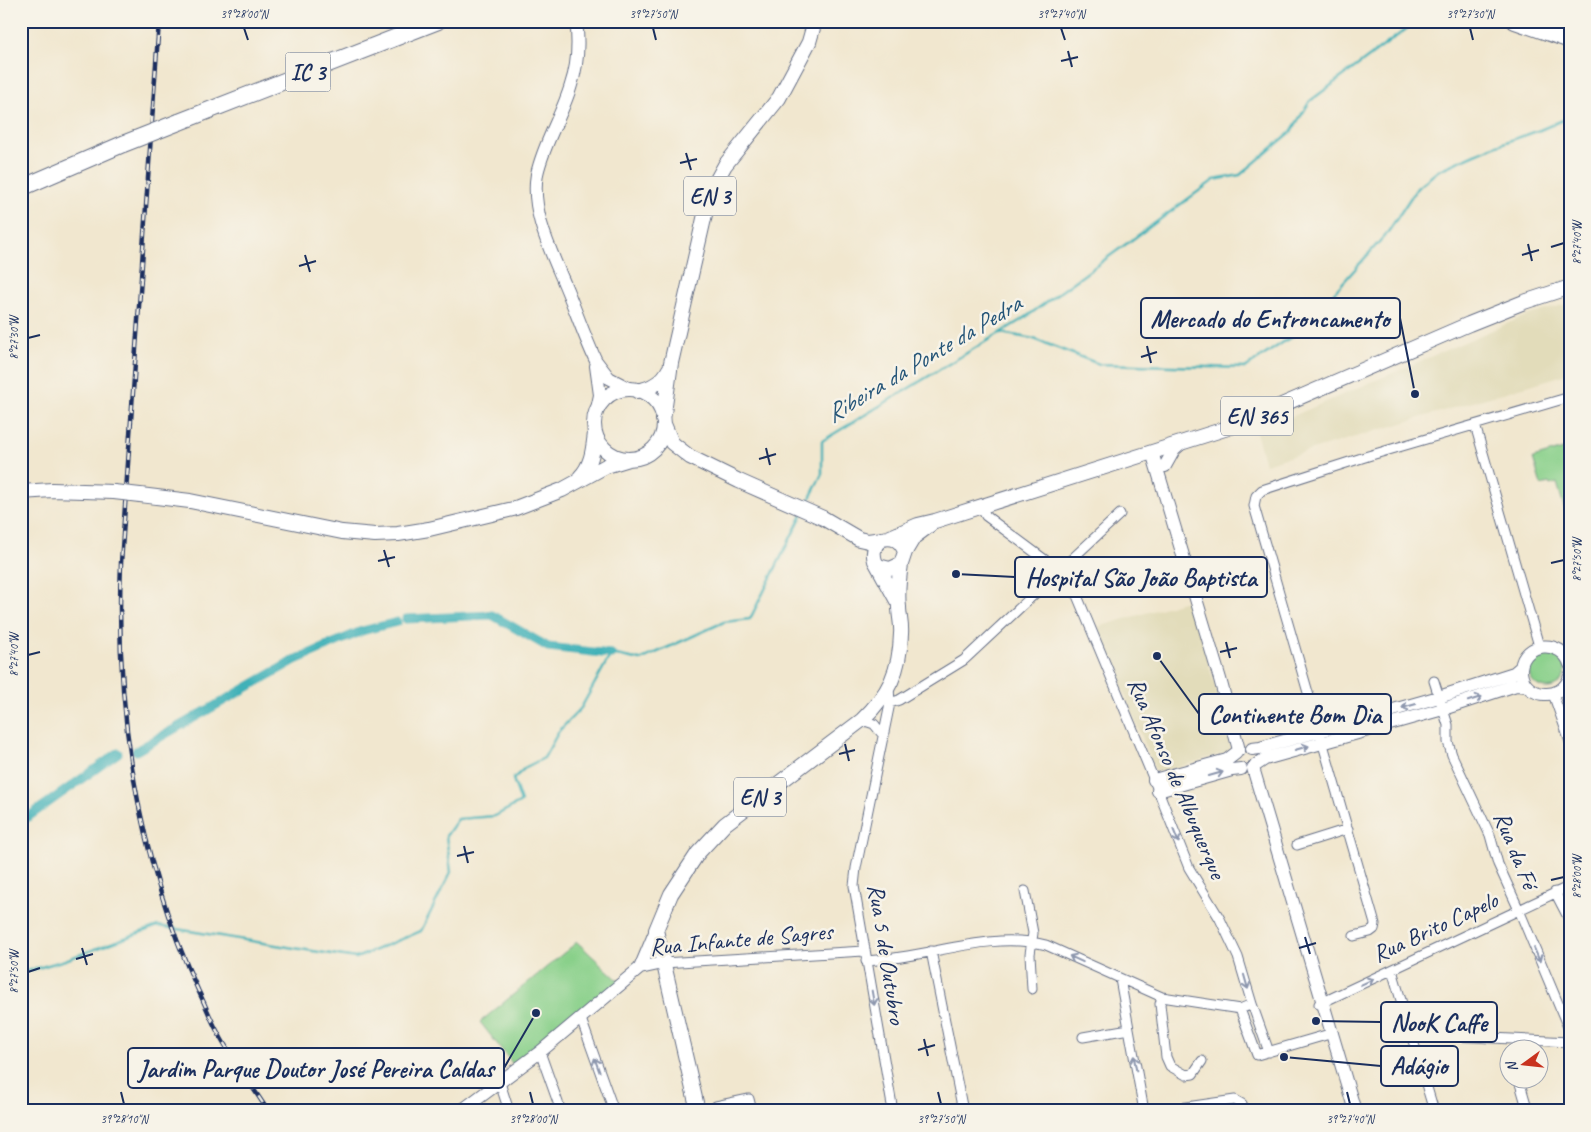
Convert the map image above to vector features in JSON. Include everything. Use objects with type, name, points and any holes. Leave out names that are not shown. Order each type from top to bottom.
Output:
[{"type":"highway","name":"IC 3","points":[[21,188],[123,144],[438,21]]},
{"type":"highway","points":[[1516,21],[1570,40]]},
{"type":"main road","name":"EN 3","points":[[802,54],[809,21]]},
{"type":"main road","name":"EN 3","points":[[644,456],[652,450],[662,434],[672,363],[706,210],[714,185],[725,166],[779,98],[808,42],[815,21]]},
{"type":"main road","name":"EN 365","points":[[885,538],[918,525],[1135,459],[1157,450],[1231,427],[1469,324],[1524,302],[1570,287]]},
{"type":"main road","name":"EN 3","points":[[597,409],[611,394],[646,389],[658,383],[666,375],[672,363]]},
{"type":"main road","name":"EN 3","points":[[634,390],[648,395],[656,403],[662,413],[663,422],[672,443],[690,457],[738,481],[788,502],[859,539],[868,541],[885,538]]},
{"type":"main road","points":[[572,484],[588,466],[593,451],[594,419],[597,409]]},
{"type":"main road","points":[[595,432],[598,442],[607,452],[619,458],[628,459]]},
{"type":"main road","name":"EN 3","points":[[628,459],[658,452],[668,452],[690,457]]},
{"type":"main road","points":[[21,492],[52,490],[114,492],[190,501],[342,532],[385,535],[415,532],[498,513],[531,503],[606,466],[628,459]]},
{"type":"main road","name":"EN 3","points":[[821,520],[877,563],[898,605]]},
{"type":"main road","name":"EN 365","points":[[903,558],[914,537],[935,521]]},
{"type":"main road","points":[[885,538],[899,542],[903,546],[903,558],[890,570],[877,563],[874,548],[885,538]]},
{"type":"main road","name":"EN 3","points":[[656,930],[676,886],[698,853],[725,824],[862,720],[878,704],[889,687],[899,660],[901,632],[898,584],[903,558]]},
{"type":"main road","points":[[656,930],[698,1111]]},
{"type":"street","points":[[576,21],[578,47],[574,76],[544,150],[537,176],[536,195],[538,210],[547,239],[599,376],[600,400],[597,409]]},
{"type":"street","points":[[592,354],[599,368],[609,378],[634,390]]},
{"type":"street","points":[[1354,936],[1370,932],[1374,929],[1374,924],[1254,506],[1256,496],[1262,490],[1368,456],[1570,397]]},
{"type":"street","points":[[1475,425],[1539,646]]},
{"type":"street","points":[[1161,469],[1174,450],[1183,442]]},
{"type":"street","points":[[1157,450],[1220,678],[1243,750],[1236,764],[1249,768]]},
{"type":"street","points":[[1135,459],[1161,469]]},
{"type":"street","name":"Rua Afonso de Albuquerque","points":[[981,506],[986,516],[1060,571],[1073,586],[1189,868],[1220,918],[1238,957],[1269,1052]]},
{"type":"street","points":[[890,703],[964,660],[1120,514]]},
{"type":"street","points":[[1568,658],[1553,647],[1539,646],[1527,654],[1522,668],[1523,680],[1527,686],[1539,694],[1553,694],[1565,686],[1570,676]]},
{"type":"street","points":[[1441,703],[1522,668]]},
{"type":"street","name":"Rua da Fé","points":[[1434,681],[1448,725],[1448,742],[1452,755],[1490,835],[1498,864],[1570,1032]]},
{"type":"street","points":[[1156,785],[1227,760],[1243,750],[1321,737],[1441,703],[1516,685],[1527,686]]},
{"type":"street","name":"Rua 5 de Outubro","points":[[889,687],[890,703],[856,868],[854,886],[893,1111]]},
{"type":"street","points":[[1553,694],[1570,742]]},
{"type":"street","points":[[862,720],[874,724],[884,736]]},
{"type":"street","points":[[1156,785],[1249,768],[1265,759],[1321,737]]},
{"type":"street","points":[[1243,750],[1256,754],[1249,768],[1329,1034],[1355,1111]]},
{"type":"street","points":[[1297,845],[1348,829]]},
{"type":"street","name":"Rua Brito Capelo","points":[[1320,1004],[1570,886]]},
{"type":"street","points":[[1026,891],[1033,933],[1031,941],[1032,989]]},
{"type":"street","points":[[1555,892],[1570,921]]},
{"type":"street","points":[[640,968],[656,930]]},
{"type":"street","points":[[866,961],[902,957],[976,943],[1031,941],[1046,945],[1162,997],[1240,1008],[1252,1004]]},
{"type":"street","name":"Rua Infante de Sagres","points":[[462,1111],[540,1052],[640,968],[663,963],[864,950]]},
{"type":"street","points":[[931,951],[963,1111]]},
{"type":"street","points":[[1392,970],[1434,1111]]},
{"type":"street","points":[[1120,979],[1144,1111]]},
{"type":"street","points":[[1162,997],[1160,1004],[1166,1057],[1170,1066],[1186,1075],[1192,1074],[1202,1061]]},
{"type":"street","points":[[1240,1008],[1257,1055],[1329,1034]]},
{"type":"street","points":[[581,1019],[614,1111]]},
{"type":"street","points":[[1083,1037],[1129,1029]]},
{"type":"street","points":[[1329,1034],[1348,1111]]},
{"type":"street","points":[[1411,1034],[1570,1042]]},
{"type":"street","points":[[540,1052],[561,1111]]},
{"type":"street","points":[[500,1083],[509,1111]]},
{"type":"street","points":[[1522,1090],[1528,1111]]},
{"type":"street","points":[[717,1111],[716,1106],[749,1099],[752,1111]]},
{"type":"street","points":[[1159,1111],[1235,1100],[1242,1104],[1245,1111]]},
{"type":"shaded area","points":[[1570,303],[1570,373],[1265,464],[1256,432],[1525,316]]},
{"type":"shaded area","points":[[1190,600],[1220,703],[1231,751],[1156,772],[1098,627]]},
{"type":"green space","points":[[1570,447],[1570,527],[1557,483],[1541,485],[1533,458]]},
{"type":"green space","points":[[1547,652],[1560,657],[1565,670],[1560,683],[1547,688],[1534,683],[1529,670],[1534,657]]},
{"type":"green space","points":[[577,942],[620,982],[516,1068],[480,1022]]},
{"type":"waterway","name":"Ribeira da Ponte da Pedra","points":[[806,506],[822,474],[822,441],[1026,317],[1214,180],[1240,175],[1291,132],[1310,101],[1417,21]]},
{"type":"waterway","points":[[1001,333],[1034,339],[1099,364],[1245,368],[1300,331],[1388,232],[1417,188],[1439,170],[1489,148],[1570,117]]},
{"type":"waterway","name":"Ribeira da Ponte da Pedra","points":[[21,973],[65,960],[158,926],[356,958],[421,931],[451,872],[446,836],[458,819],[495,816],[521,802],[513,779],[526,767],[544,758],[559,731],[581,708],[611,654],[640,660],[724,622],[750,619],[803,513]]},
{"type":"waterway","points":[[406,619],[492,615],[548,647],[611,654]]},
{"type":"waterway","points":[[136,751],[295,660],[362,631],[397,622]]},
{"type":"waterway","points":[[21,822],[118,753]]},
{"type":"railway","points":[[159,21],[121,563],[120,618],[127,727],[134,781],[145,835],[159,888],[177,940],[218,1032],[268,1111]]},
{"type":"place","name":"Mercado do Entroncamento","points":[[1415,394]]},
{"type":"place","name":"Hospital São João Baptista","points":[[956,574]]},
{"type":"place","name":"Continente Bom Dia","points":[[1157,656]]},
{"type":"place","name":"Jardim Parque Doutor José Pereira Caldas","points":[[536,1013]]},
{"type":"place","name":"NooK Caffe","points":[[1316,1021]]},
{"type":"place","name":"Adágio","points":[[1284,1057]]}]
